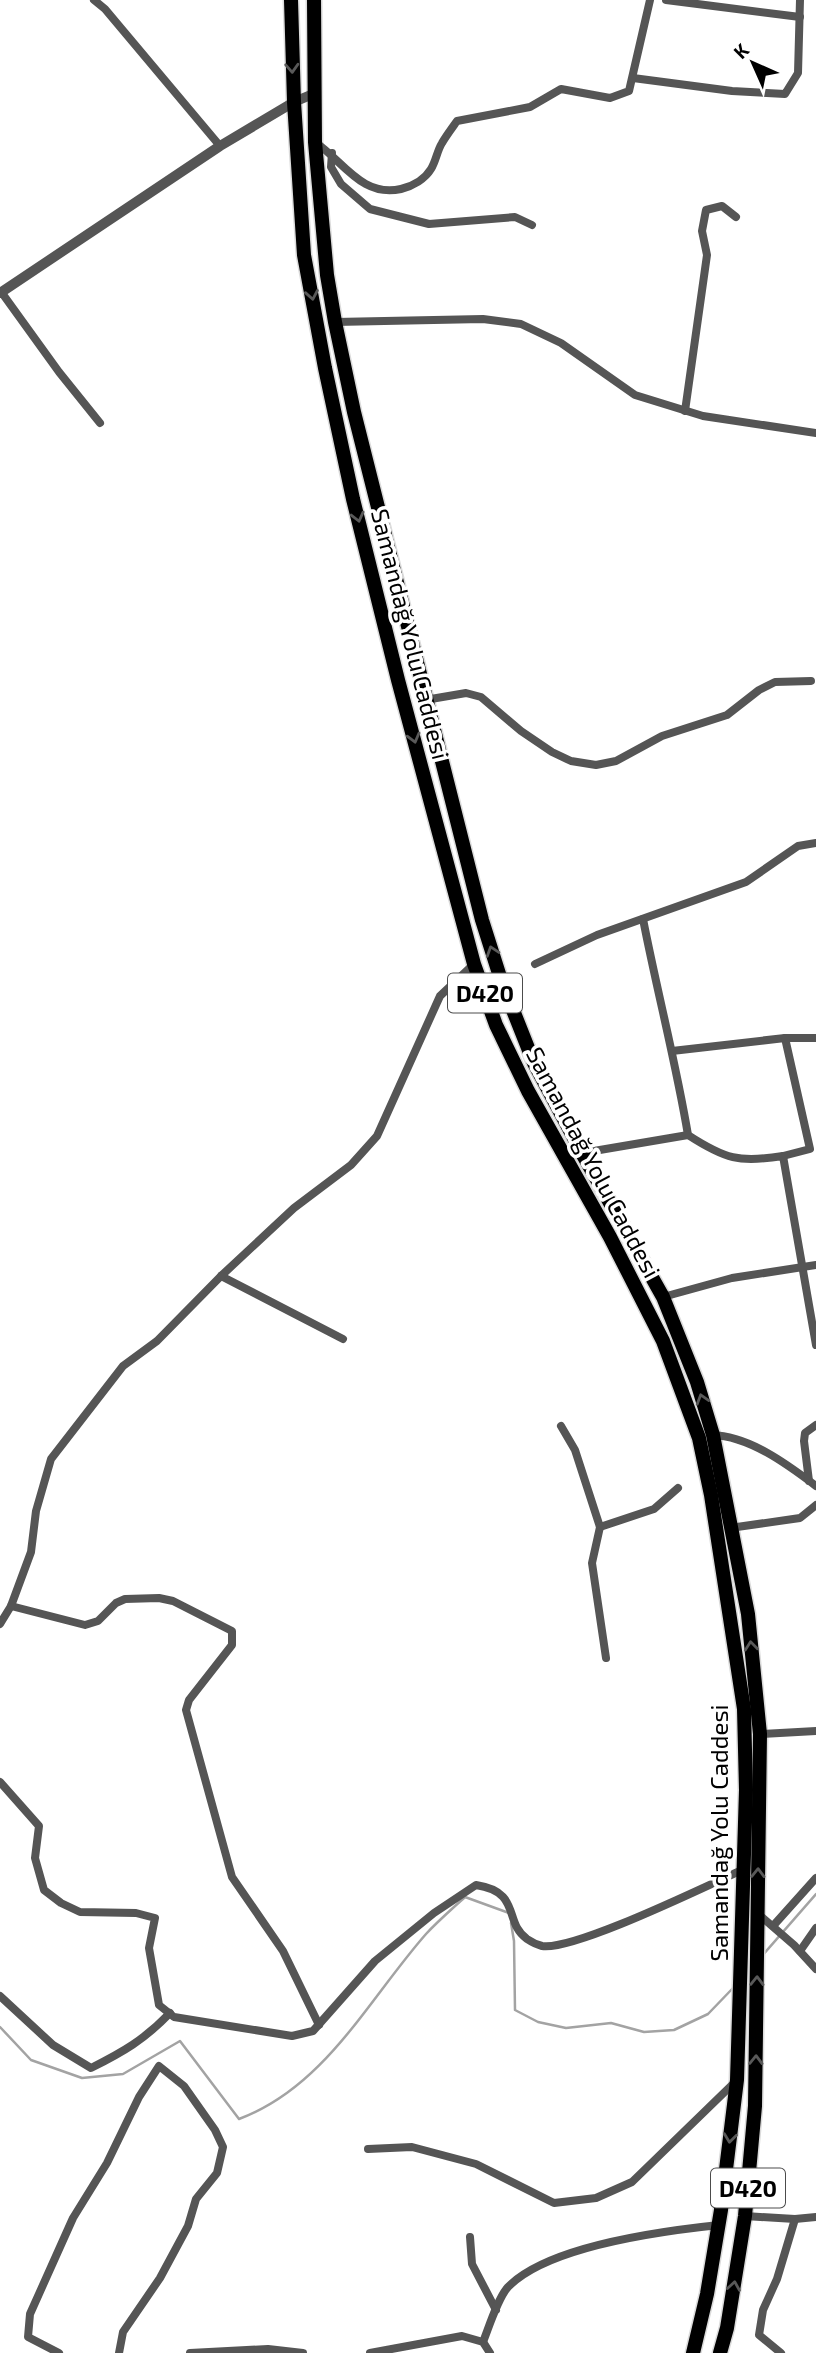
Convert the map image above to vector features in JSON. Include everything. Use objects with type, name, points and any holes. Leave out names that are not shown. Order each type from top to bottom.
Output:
[{"type":"highway","name":"Samandağ Yolu Caddesi","points":[[291,0],[293,102],[304,256],[325,368],[353,499],[474,964],[496,1025],[528,1091],[610,1237],[663,1341],[706,1436],[730,1528],[748,1614],[760,1734],[755,2106],[745,2216],[727,2328],[720,2353]]},
{"type":"highway","name":"Samandağ Yolu Caddesi","points":[[314,0],[313,94],[316,142],[327,275],[335,322],[354,412],[482,920],[534,1063],[663,1297],[697,1382],[706,1436],[711,1495],[744,1710],[746,1790],[737,2080],[719,2225],[694,2353]]},
{"type":"street","points":[[94,0],[105,9],[220,146]]},
{"type":"street","points":[[316,142],[332,153],[367,187],[381,191],[408,187],[421,180],[432,168],[442,143],[457,121],[530,107],[561,89],[610,98],[629,91],[650,0]]},
{"type":"street","points":[[666,0],[800,17]]},
{"type":"street","points":[[633,78],[732,91],[785,94],[798,73],[800,0]]},
{"type":"street","points":[[100,423],[1,293],[220,146],[293,102],[313,94]]},
{"type":"street","points":[[332,153],[331,167],[341,184],[370,209],[429,224],[515,217],[532,225]]},
{"type":"street","points":[[685,411],[707,255],[702,231],[706,210],[722,206],[736,217]]},
{"type":"street","points":[[335,322],[482,319],[521,324],[561,343],[635,395],[703,416],[816,433]]},
{"type":"street","points":[[425,700],[466,693],[481,696],[521,731],[552,752],[571,761],[596,765],[615,761],[662,736],[727,715],[759,690],[775,682],[811,681]]},
{"type":"street","points":[[535,964],[597,935],[746,882],[790,850],[816,843]]},
{"type":"street","points":[[643,919],[688,1135]]},
{"type":"street","points":[[0,1624],[11,1606],[31,1552],[36,1511],[51,1459],[123,1366],[157,1341],[221,1276],[295,1208],[351,1166],[377,1136],[440,996],[474,964]]},
{"type":"street","points":[[582,1153],[688,1135],[729,1157],[753,1161],[810,1149],[785,1038]]},
{"type":"street","points":[[672,1051],[785,1038],[816,1038]]},
{"type":"street","points":[[783,1156],[816,1345]]},
{"type":"street","points":[[663,1297],[733,1278],[816,1265]]},
{"type":"street","points":[[221,1276],[343,1339]]},
{"type":"street","points":[[813,1484],[804,1441],[805,1433],[816,1425]]},
{"type":"street","points":[[561,1426],[575,1450],[600,1527],[592,1563],[606,1658]]},
{"type":"street","points":[[706,1436],[733,1437],[792,1468],[813,1484]]},
{"type":"street","points":[[600,1527],[653,1508],[678,1488]]},
{"type":"street","points":[[730,1528],[800,1518],[816,1505]]},
{"type":"street","points":[[11,1606],[85,1625],[98,1621],[116,1603],[125,1599],[159,1598],[232,1631],[232,1645],[189,1700],[186,1710],[232,1877],[283,1951],[319,2025]]},
{"type":"street","points":[[760,1734],[816,1731]]},
{"type":"street","points":[[0,1782],[38,1826],[35,1858],[44,1890],[79,1912],[136,1913],[155,1918],[149,1948],[159,2005],[174,2017],[292,2036],[313,2031],[375,1961],[434,1913],[476,1885],[493,1887],[510,1905],[518,1930],[527,1939],[542,1946],[575,1941],[742,1870]]},
{"type":"street","points":[[775,1928],[816,1878]]},
{"type":"street","points":[[757,1913],[789,1940],[816,1969]]},
{"type":"street","points":[[800,1951],[816,1928]]},
{"type":"street","points":[[0,1996],[53,2045],[91,2068],[150,2034],[170,2013]]},
{"type":"street","points":[[59,2353],[28,2337],[30,2314],[74,2218],[107,2163],[139,2097],[159,2066],[184,2086],[215,2130],[223,2147],[217,2173],[196,2199],[188,2226],[160,2278],[123,2332],[119,2353]]},
{"type":"street","points":[[368,2149],[412,2147],[477,2164],[554,2203],[596,2198],[632,2182],[737,2080]]},
{"type":"street","points":[[745,2216],[795,2219],[816,2217]]},
{"type":"street","points":[[781,2353],[759,2335],[763,2310],[778,2278],[795,2219]]},
{"type":"street","points":[[483,2342],[506,2289],[528,2272],[565,2256],[628,2238],[719,2225]]},
{"type":"street","points":[[470,2237],[472,2264],[496,2310]]},
{"type":"street","points":[[370,2353],[462,2336],[483,2342],[490,2353]]},
{"type":"street","points":[[190,2353],[268,2349],[303,2353]]},
{"type":"waterway","points":[[762,1956],[816,1894]]},
{"type":"waterway","points":[[0,2027],[31,2060],[82,2078],[123,2074],[180,2041],[239,2119],[269,2105],[321,2064],[426,1934],[465,1897],[509,1913]]},
{"type":"waterway","points":[[511,1923],[514,1941],[515,2010],[538,2022],[566,2028],[611,2023],[644,2032],[674,2030],[708,2014],[734,1987]]}]
